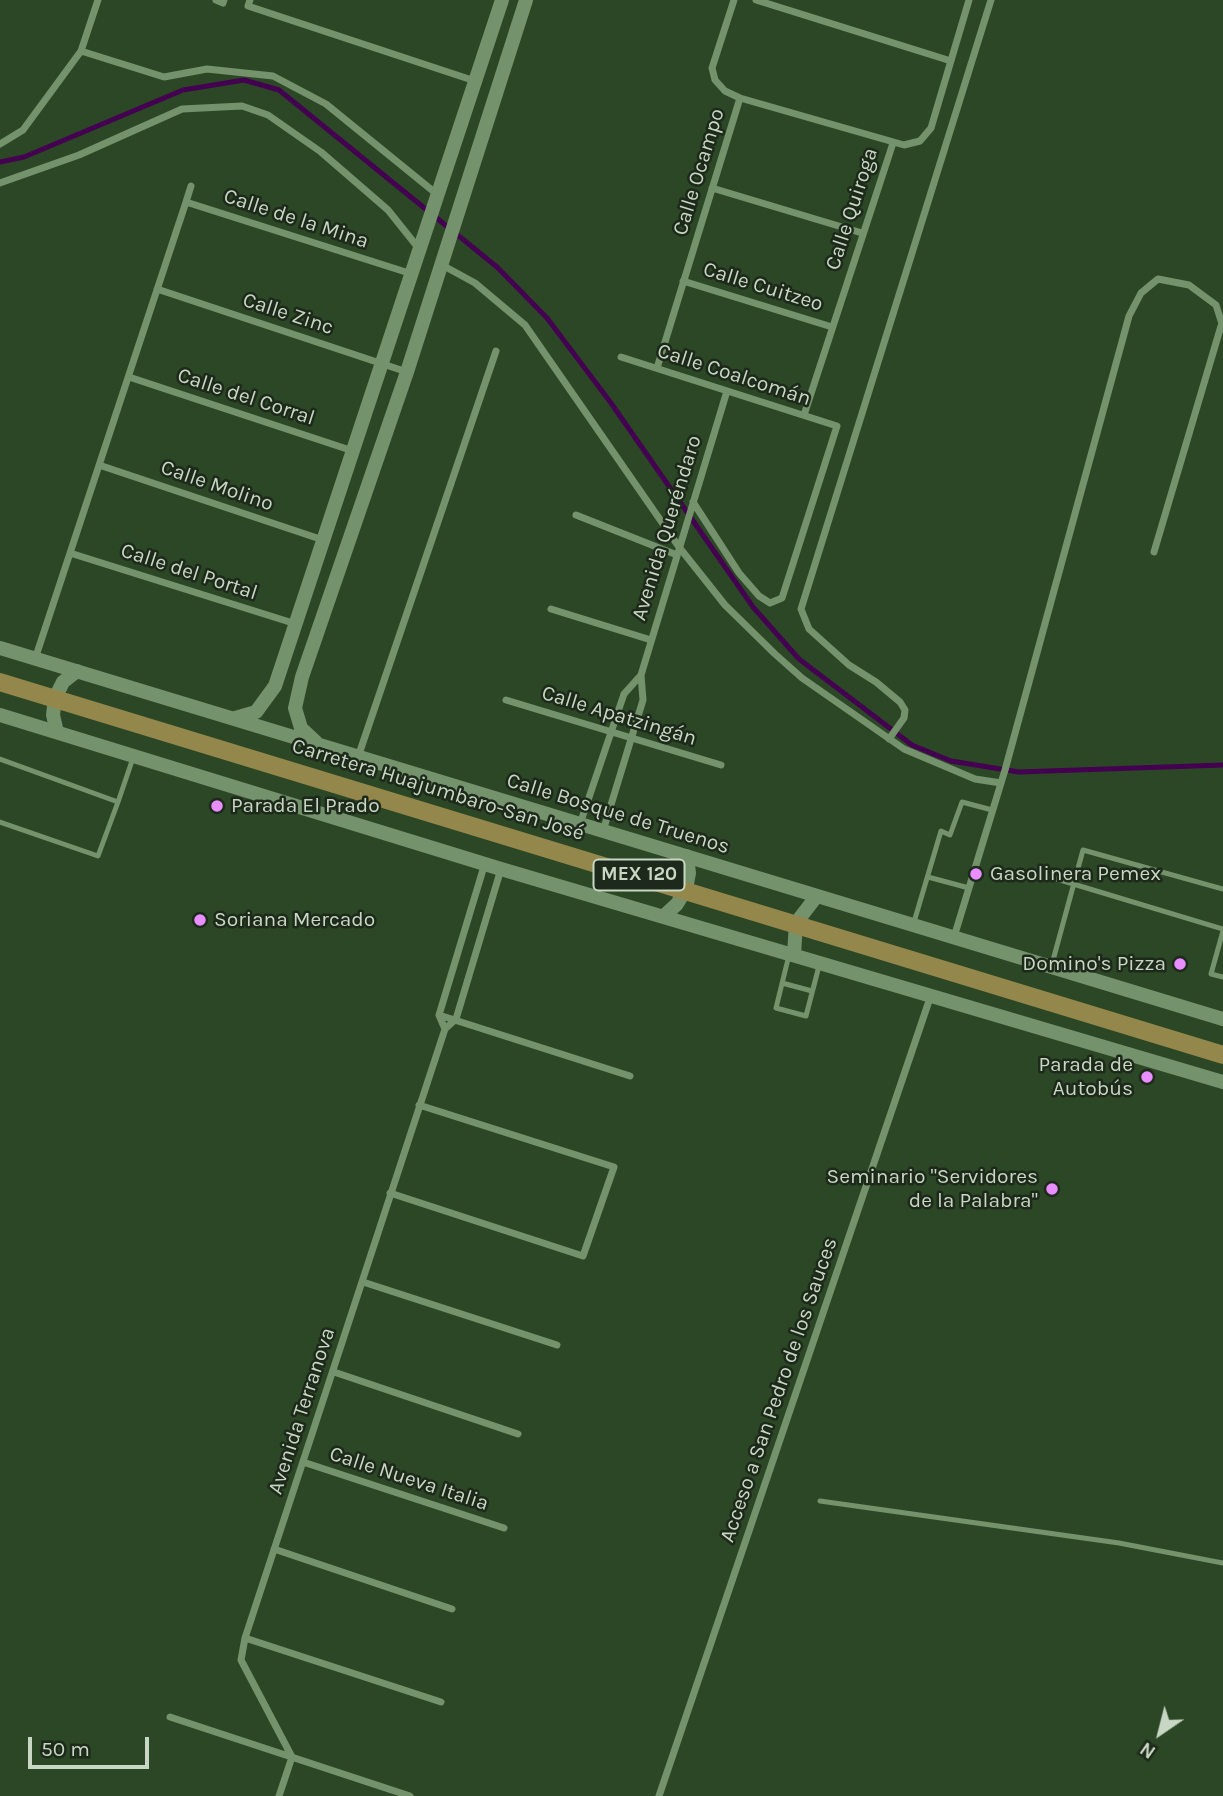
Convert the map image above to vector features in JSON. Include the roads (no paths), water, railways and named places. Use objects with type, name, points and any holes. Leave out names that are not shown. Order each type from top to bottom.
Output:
[{"type":"main road","name":"Carretera Huajumbaro-San José","points":[[0,682],[686,889],[1223,1055]]},
{"type":"street","points":[[0,144],[23,130],[81,51],[98,0]]},
{"type":"street","points":[[216,0],[224,0]]},
{"type":"street","points":[[250,0],[248,6],[475,81]]},
{"type":"street","points":[[233,719],[256,712],[268,699],[281,670],[502,0]]},
{"type":"street","points":[[320,745],[301,728],[295,708],[302,677],[407,372],[526,0]]},
{"type":"street","name":"Calle Ocampo","points":[[657,368],[740,98],[725,91],[715,80],[712,68],[734,0]]},
{"type":"street","points":[[756,0],[950,61]]},
{"type":"street","name":"Calle Quiroga","points":[[804,415],[892,143],[904,145],[920,141],[931,128],[969,0]]},
{"type":"street","points":[[890,737],[904,719],[905,710],[900,702],[849,665],[809,629],[801,609],[991,0]]},
{"type":"street","points":[[81,51],[164,77],[207,69],[273,76],[326,104],[437,202]]},
{"type":"street","points":[[740,98],[892,143]]},
{"type":"street","points":[[0,183],[79,155],[182,109],[242,106],[268,115],[321,152],[388,210],[421,250]]},
{"type":"street","points":[[35,659],[191,186]]},
{"type":"street","points":[[712,188],[862,233]]},
{"type":"street","name":"Calle de la Mina","points":[[186,202],[413,274]]},
{"type":"street","points":[[442,265],[475,283],[525,325],[678,551],[725,605],[775,654],[802,678],[904,749],[975,779],[1001,783]]},
{"type":"street","points":[[954,937],[1001,783],[1135,305],[1141,293],[1158,279],[1189,285],[1216,305],[1222,326],[1154,552]]},
{"type":"street","name":"Calle Cuitzeo","points":[[683,281],[832,327]]},
{"type":"street","name":"Calle Zinc","points":[[157,289],[407,372]]},
{"type":"street","points":[[358,757],[496,351]]},
{"type":"street","name":"Calle Coalcomán","points":[[621,356],[838,426],[782,598],[770,603],[759,596],[739,573],[693,502]]},
{"type":"street","name":"Calle del Corral","points":[[129,377],[353,450]]},
{"type":"street","name":"Avenida Queréndaro","points":[[603,831],[643,700],[641,675],[651,639],[726,391]]},
{"type":"street","name":"Calle Molino","points":[[99,465],[323,540]]},
{"type":"street","points":[[576,515],[678,551]]},
{"type":"street","name":"Calle del Portal","points":[[71,553],[296,624]]},
{"type":"street","points":[[551,609],[651,639]]},
{"type":"street","name":"Calle Bosque de Truenos","points":[[0,648],[1223,1019]]},
{"type":"street","points":[[281,670],[302,677]]},
{"type":"street","points":[[57,732],[53,715],[55,698],[63,682],[77,671]]},
{"type":"street","name":"Avenida Queréndaro","points":[[580,824],[624,694],[641,675]]},
{"type":"street","name":"Calle Apatzingán","points":[[506,701],[721,765]]},
{"type":"street","points":[[0,715],[501,869],[1223,1082]]},
{"type":"street","points":[[664,916],[677,904],[686,889],[689,873],[687,856]]},
{"type":"street","points":[[485,863],[439,1015],[444,1029],[456,1019],[501,869]]},
{"type":"street","points":[[792,955],[796,923],[816,897]]},
{"type":"street","name":"Acceso a San Pedro de los Sauces","points":[[659,1796],[931,995]]},
{"type":"street","points":[[439,1015],[630,1076]]},
{"type":"street","name":"Avenida Terranova","points":[[292,1757],[241,1660],[245,1638],[444,1029]]},
{"type":"street","points":[[390,1194],[583,1256],[614,1167],[419,1105]]},
{"type":"street","points":[[362,1282],[556,1345]]},
{"type":"street","points":[[334,1372],[518,1434]]},
{"type":"street","name":"Calle Nueva Italia","points":[[303,1462],[504,1528]]},
{"type":"street","points":[[274,1549],[452,1609]]},
{"type":"street","points":[[245,1638],[441,1702]]},
{"type":"street","points":[[170,1717],[410,1796]]},
{"type":"street","points":[[279,1796],[292,1757]]},
{"type":"lane","points":[[0,822],[98,856],[135,755]]},
{"type":"lane","points":[[0,759],[118,802]]},
{"type":"lane","points":[[913,925],[941,831],[950,835],[962,802],[992,810]]},
{"type":"lane","points":[[1051,967],[1083,850],[1223,889]]},
{"type":"lane","points":[[928,877],[968,888]]},
{"type":"lane","points":[[1050,877],[1223,930],[1211,974],[1223,977]]},
{"type":"lane","points":[[792,955],[776,1008],[806,1016],[819,963]]},
{"type":"lane","points":[[782,983],[812,991]]},
{"type":"lane","points":[[820,1501],[1119,1543],[1223,1563]]},
{"type":"waterway","points":[[0,162],[24,157],[183,90],[244,80],[279,90],[497,267],[547,318],[611,403],[753,607],[799,659],[912,745],[951,761],[1019,772],[1223,765]]},
{"type":"place","name":"Parada El Prado","points":[[217,806]]},
{"type":"place","name":"Gasolinera Pemex","points":[[976,874]]},
{"type":"place","name":"Soriana Mercado","points":[[200,920]]},
{"type":"place","name":"Domino's Pizza","points":[[1180,964]]},
{"type":"place","name":"Parada de Autobús","points":[[1147,1077]]},
{"type":"place","name":"Seminario \"Servidores de la Palabra\"","points":[[1052,1189]]}]
